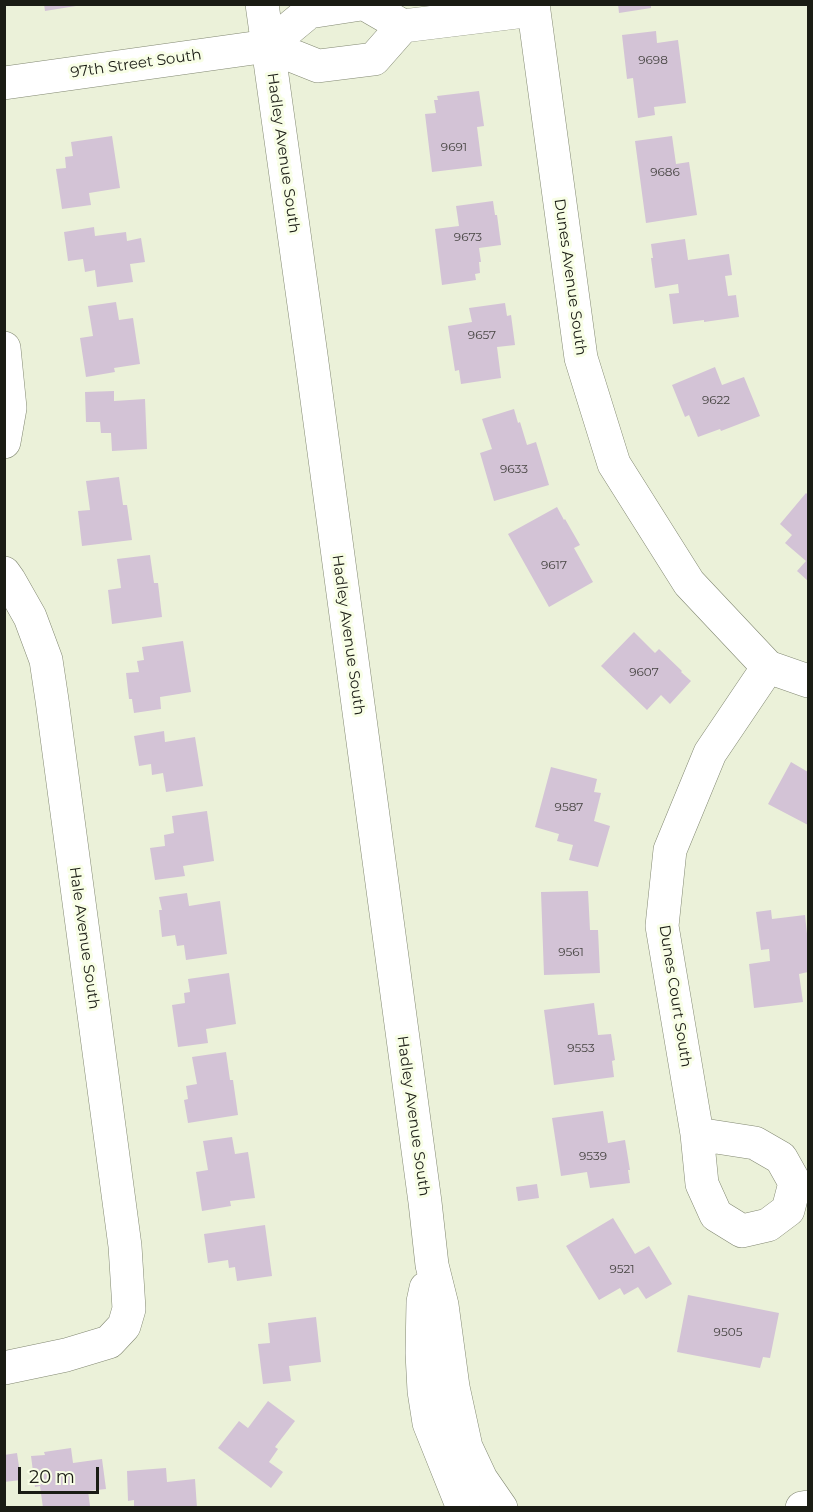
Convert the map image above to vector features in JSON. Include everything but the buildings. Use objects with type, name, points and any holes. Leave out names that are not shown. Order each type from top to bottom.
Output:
[{"type":"street","name":"Hadley Avenue South","points":[[262,4],[432,1265],[442,1305],[453,1387],[466,1447],[481,1479],[501,1508]]},
{"type":"street","points":[[268,46],[309,12],[363,4],[403,26],[533,8]]},
{"type":"street","name":"Dunes Avenue South","points":[[533,8],[581,358],[614,464],[689,583],[768,667],[808,681]]},
{"type":"street","name":"97th Street South","points":[[4,83],[268,46],[318,66],[374,59],[403,26]]},
{"type":"street","points":[[4,348],[10,408],[4,442]]},
{"type":"street","name":"Hale Avenue South","points":[[4,573],[30,617],[46,660],[125,1246],[129,1309],[124,1326],[109,1342],[66,1355],[4,1368]]},
{"type":"street","name":"Dunes Court South","points":[[697,1134],[662,926],[670,850],[710,753],[768,667]]},
{"type":"street","name":"Hadley Avenue South","points":[[432,1265],[423,1302],[424,1391],[429,1423],[463,1508]]},
{"type":"street","points":[[802,1508],[808,1507]]}]
